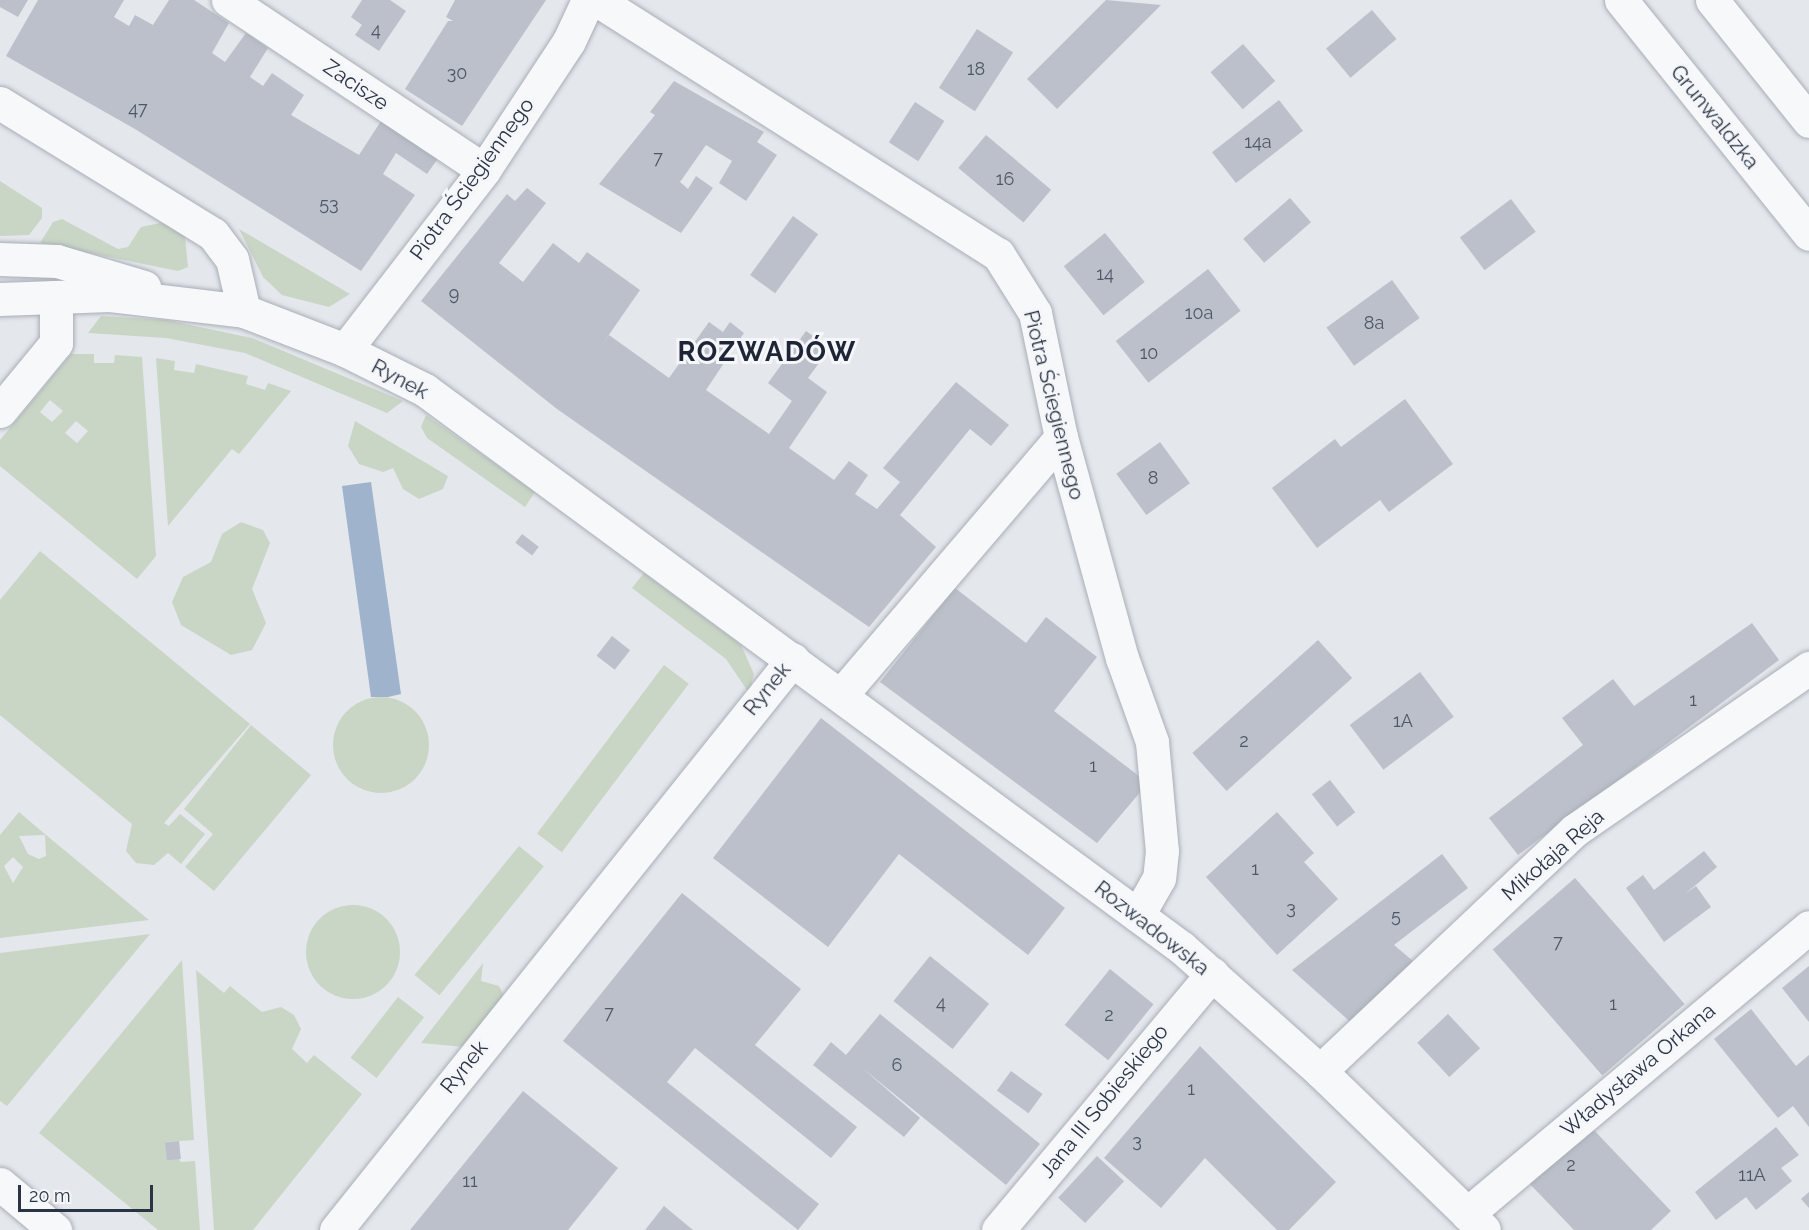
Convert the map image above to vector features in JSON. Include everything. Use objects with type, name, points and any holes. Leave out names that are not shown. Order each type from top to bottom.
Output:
[{"type":"street","name":"Zacisze","points":[[228,0],[484,170]]},
{"type":"street","name":"Piotra Ściegiennego","points":[[345,350],[484,170],[568,41],[588,0]]},
{"type":"street","name":"Piotra Ściegiennego","points":[[597,0],[998,254],[1035,313],[1061,437],[1122,658],[1152,742],[1162,851],[1159,878],[1138,915]]},
{"type":"street","name":"Grunwaldzka","points":[[1621,0],[1809,234]]},
{"type":"street","points":[[1712,0],[1809,121]]},
{"type":"street","points":[[0,103],[213,234],[232,259],[244,311]]},
{"type":"street","points":[[0,259],[57,261],[191,303]]},
{"type":"street","points":[[0,411],[56,343],[56,297]]},
{"type":"street","name":"Rynek","points":[[0,299],[56,297],[191,303],[244,311],[345,350],[425,390],[793,659],[336,1230]]},
{"type":"street","points":[[841,695],[1061,437]]},
{"type":"street","name":"Rozwadowska","points":[[793,659],[1138,915],[1212,974],[1320,1071],[1476,1222]]},
{"type":"street","name":"Mikołaja Reja","points":[[1320,1071],[1575,830],[1809,668]]},
{"type":"street","name":"Władysława Orkana","points":[[1476,1222],[1809,927]]},
{"type":"street","name":"Jana III Sobieskiego","points":[[998,1230],[1212,974]]},
{"type":"street","points":[[0,1184],[55,1230]]},
{"type":"green space","points":[[0,181],[42,208],[42,218],[29,235],[0,236]]},
{"type":"green space","points":[[62,219],[118,249],[128,247],[141,227],[165,222],[185,237],[188,267],[178,271],[40,243],[53,222]]},
{"type":"green space","points":[[239,229],[350,294],[329,307],[282,295],[263,277]]},
{"type":"green space","points":[[101,316],[166,320],[252,338],[403,401],[387,413],[245,353],[166,338],[88,333]]},
{"type":"green space","points":[[71,354],[94,354],[94,363],[114,363],[115,355],[142,357],[156,556],[137,579],[0,466],[0,440]],"holes":[[[50,400],[63,411],[52,422],[40,412]],[[76,421],[88,431],[77,443],[65,433]]]},
{"type":"green space","points":[[156,358],[175,361],[174,370],[194,373],[196,364],[248,376],[246,384],[265,390],[268,383],[291,391],[239,454],[232,449],[168,526]]},
{"type":"green space","points":[[426,415],[535,492],[525,507],[427,438],[421,427]]},
{"type":"green space","points":[[355,421],[448,476],[443,489],[419,499],[403,489],[393,468],[383,472],[359,464],[348,446]]},
{"type":"green space","points":[[241,522],[263,530],[270,543],[252,589],[266,623],[252,650],[231,655],[181,625],[172,602],[183,577],[211,562],[222,534]]},
{"type":"green space","points":[[40,551],[250,724],[164,823],[169,826],[180,814],[205,834],[181,864],[168,853],[154,865],[136,863],[126,851],[132,824],[0,715],[0,600]]},
{"type":"green space","points":[[644,573],[741,645],[754,674],[749,693],[726,659],[632,588]]},
{"type":"green space","points":[[664,665],[689,684],[562,852],[537,834]]},
{"type":"green space","points":[[381,697],[399,700],[415,711],[426,727],[429,745],[426,763],[415,779],[399,790],[381,793],[363,790],[347,779],[336,763],[333,745],[336,727],[347,711],[363,700]]},
{"type":"green space","points":[[251,725],[311,775],[214,891],[185,867],[213,834],[184,809]]},
{"type":"green space","points":[[19,812],[149,920],[0,938],[0,835]],"holes":[[[45,835],[46,856],[39,859],[28,854],[19,836]],[[13,857],[23,867],[13,883],[4,866]]]},
{"type":"green space","points":[[519,846],[544,866],[439,995],[415,975]]},
{"type":"green space","points":[[353,905],[371,909],[386,919],[396,934],[400,952],[396,970],[386,985],[371,995],[353,999],[335,995],[320,985],[310,970],[306,952],[310,934],[320,919],[335,909]]},
{"type":"green space","points":[[150,934],[7,1106],[0,1101],[0,953]]},
{"type":"green space","points":[[182,960],[194,1140],[166,1142],[181,1162],[195,1161],[200,1230],[158,1230],[39,1133]]},
{"type":"green space","points":[[483,963],[481,981],[499,986],[504,996],[464,1047],[421,1043]]},
{"type":"green space","points":[[196,970],[224,993],[230,986],[262,1012],[281,1007],[294,1015],[301,1029],[292,1049],[307,1063],[314,1055],[362,1094],[253,1230],[214,1230]]},
{"type":"green space","points":[[398,997],[424,1017],[377,1078],[351,1058]]},
{"type":"water","points":[[371,482],[401,694],[388,697],[371,697],[342,486]]},
{"type":"building","points":[[0,0],[28,0],[18,17],[0,7]]},
{"type":"building","points":[[38,0],[124,0],[114,17],[129,26],[135,15],[153,25],[169,0],[194,0],[229,23],[212,53],[225,62],[246,33],[268,48],[250,77],[263,86],[272,73],[304,95],[291,115],[359,155],[381,121],[439,157],[427,174],[396,153],[383,174],[415,195],[361,271],[135,129],[6,56]]},
{"type":"building","points":[[362,0],[390,0],[406,11],[379,51],[355,35],[362,25],[351,17]]},
{"type":"building","points":[[455,0],[546,0],[462,126],[405,89],[448,21],[453,21],[446,17]]},
{"type":"building","points":[[1106,0],[1161,5],[1057,109],[1027,79]]},
{"type":"building","points":[[1372,10],[1396,39],[1350,78],[1326,49]]},
{"type":"building","points":[[977,29],[1013,52],[975,111],[939,88]]},
{"type":"building","points":[[1243,44],[1275,81],[1243,109],[1211,72]]},
{"type":"building","points":[[674,81],[764,132],[757,142],[777,155],[746,201],[719,183],[732,161],[706,145],[680,182],[688,189],[696,176],[713,188],[681,233],[599,184],[655,115],[650,112]]},
{"type":"building","points":[[1279,100],[1303,131],[1236,183],[1212,152]]},
{"type":"building","points":[[915,102],[944,121],[918,161],[889,142]]},
{"type":"building","points":[[986,135],[1051,190],[1023,223],[958,168]]},
{"type":"building","points":[[527,188],[546,203],[499,263],[523,282],[553,243],[579,263],[587,252],[640,290],[597,352],[609,335],[669,378],[709,322],[723,332],[730,322],[744,333],[706,390],[769,434],[792,401],[768,383],[806,331],[830,348],[808,378],[827,392],[789,448],[834,480],[849,461],[868,475],[855,494],[877,509],[900,482],[883,468],[956,382],[1009,425],[991,446],[970,429],[900,515],[936,547],[869,627],[557,409],[421,301],[507,194],[515,201]]},
{"type":"building","points":[[1290,198],[1311,222],[1264,263],[1243,239]]},
{"type":"building","points":[[1511,199],[1536,232],[1485,270],[1460,238]]},
{"type":"building","points":[[793,216],[818,234],[775,293],[750,275]]},
{"type":"building","points":[[1105,233],[1145,282],[1103,315],[1064,266]]},
{"type":"building","points":[[1208,269],[1241,311],[1148,383],[1116,341]]},
{"type":"building","points":[[1392,280],[1420,318],[1354,366],[1326,328]]},
{"type":"building","points":[[1405,399],[1453,464],[1389,512],[1380,500],[1317,548],[1272,488],[1335,439],[1341,447]]},
{"type":"building","points":[[1160,442],[1190,483],[1146,515],[1116,474]]},
{"type":"building","points":[[522,534],[539,547],[532,555],[515,543]]},
{"type":"building","points":[[955,588],[1026,643],[1046,617],[1097,657],[1054,711],[1148,783],[1097,843],[880,682]]},
{"type":"building","points":[[1752,623],[1779,660],[1518,855],[1489,818],[1583,745],[1562,718],[1613,679],[1634,706]]},
{"type":"building","points":[[612,636],[630,650],[615,670],[597,656]]},
{"type":"building","points":[[1318,640],[1352,678],[1227,791],[1192,753]]},
{"type":"building","points":[[1420,672],[1454,717],[1383,770],[1350,725]]},
{"type":"building","points":[[821,718],[1065,908],[1028,955],[899,854],[828,947],[713,858]]},
{"type":"building","points":[[1330,780],[1355,812],[1337,826],[1312,794]]},
{"type":"building","points":[[1277,812],[1314,853],[1304,862],[1338,899],[1277,955],[1206,877]]},
{"type":"building","points":[[1704,851],[1717,867],[1685,894],[1696,886],[1711,907],[1664,942],[1626,888],[1643,875],[1654,890]]},
{"type":"building","points":[[1442,854],[1468,888],[1394,945],[1413,961],[1355,1026],[1292,970]]},
{"type":"building","points":[[1575,878],[1685,1004],[1602,1076],[1493,950]]},
{"type":"building","points":[[682,893],[801,989],[755,1045],[857,1127],[831,1158],[695,1048],[667,1082],[819,1204],[798,1230],[563,1041]]},
{"type":"building","points":[[930,956],[989,1004],[953,1049],[893,1001]]},
{"type":"building","points":[[1809,966],[1809,1022],[1782,988]]},
{"type":"building","points":[[1110,969],[1154,1004],[1108,1060],[1065,1025]]},
{"type":"building","points":[[1751,1009],[1796,1066],[1809,1055],[1809,1127],[1793,1106],[1778,1118],[1714,1039]]},
{"type":"building","points":[[880,1014],[1040,1144],[1006,1185],[861,1067],[920,1118],[904,1137],[813,1065],[831,1042],[846,1055]]},
{"type":"building","points":[[1448,1014],[1480,1048],[1449,1077],[1417,1043]]},
{"type":"building","points":[[1200,1046],[1336,1182],[1289,1230],[1277,1230],[1205,1158],[1161,1208],[1104,1158]]},
{"type":"building","points":[[1011,1071],[1043,1094],[1028,1113],[997,1090]]},
{"type":"building","points":[[523,1091],[618,1168],[568,1230],[410,1230]]},
{"type":"building","points":[[1590,1126],[1671,1211],[1651,1230],[1574,1230],[1528,1182]]},
{"type":"building","points":[[1776,1127],[1799,1155],[1781,1168],[1792,1181],[1756,1210],[1746,1197],[1716,1220],[1695,1192]]},
{"type":"building","points":[[179,1141],[181,1159],[167,1160],[165,1142]]},
{"type":"building","points":[[1097,1156],[1124,1181],[1085,1223],[1058,1198]]},
{"type":"building","points":[[1809,1192],[1809,1208],[1801,1199]]},
{"type":"building","points":[[664,1206],[693,1230],[645,1230]]},
{"type":"district","name":"ROZWADÓW","points":[[767,352]]}]
